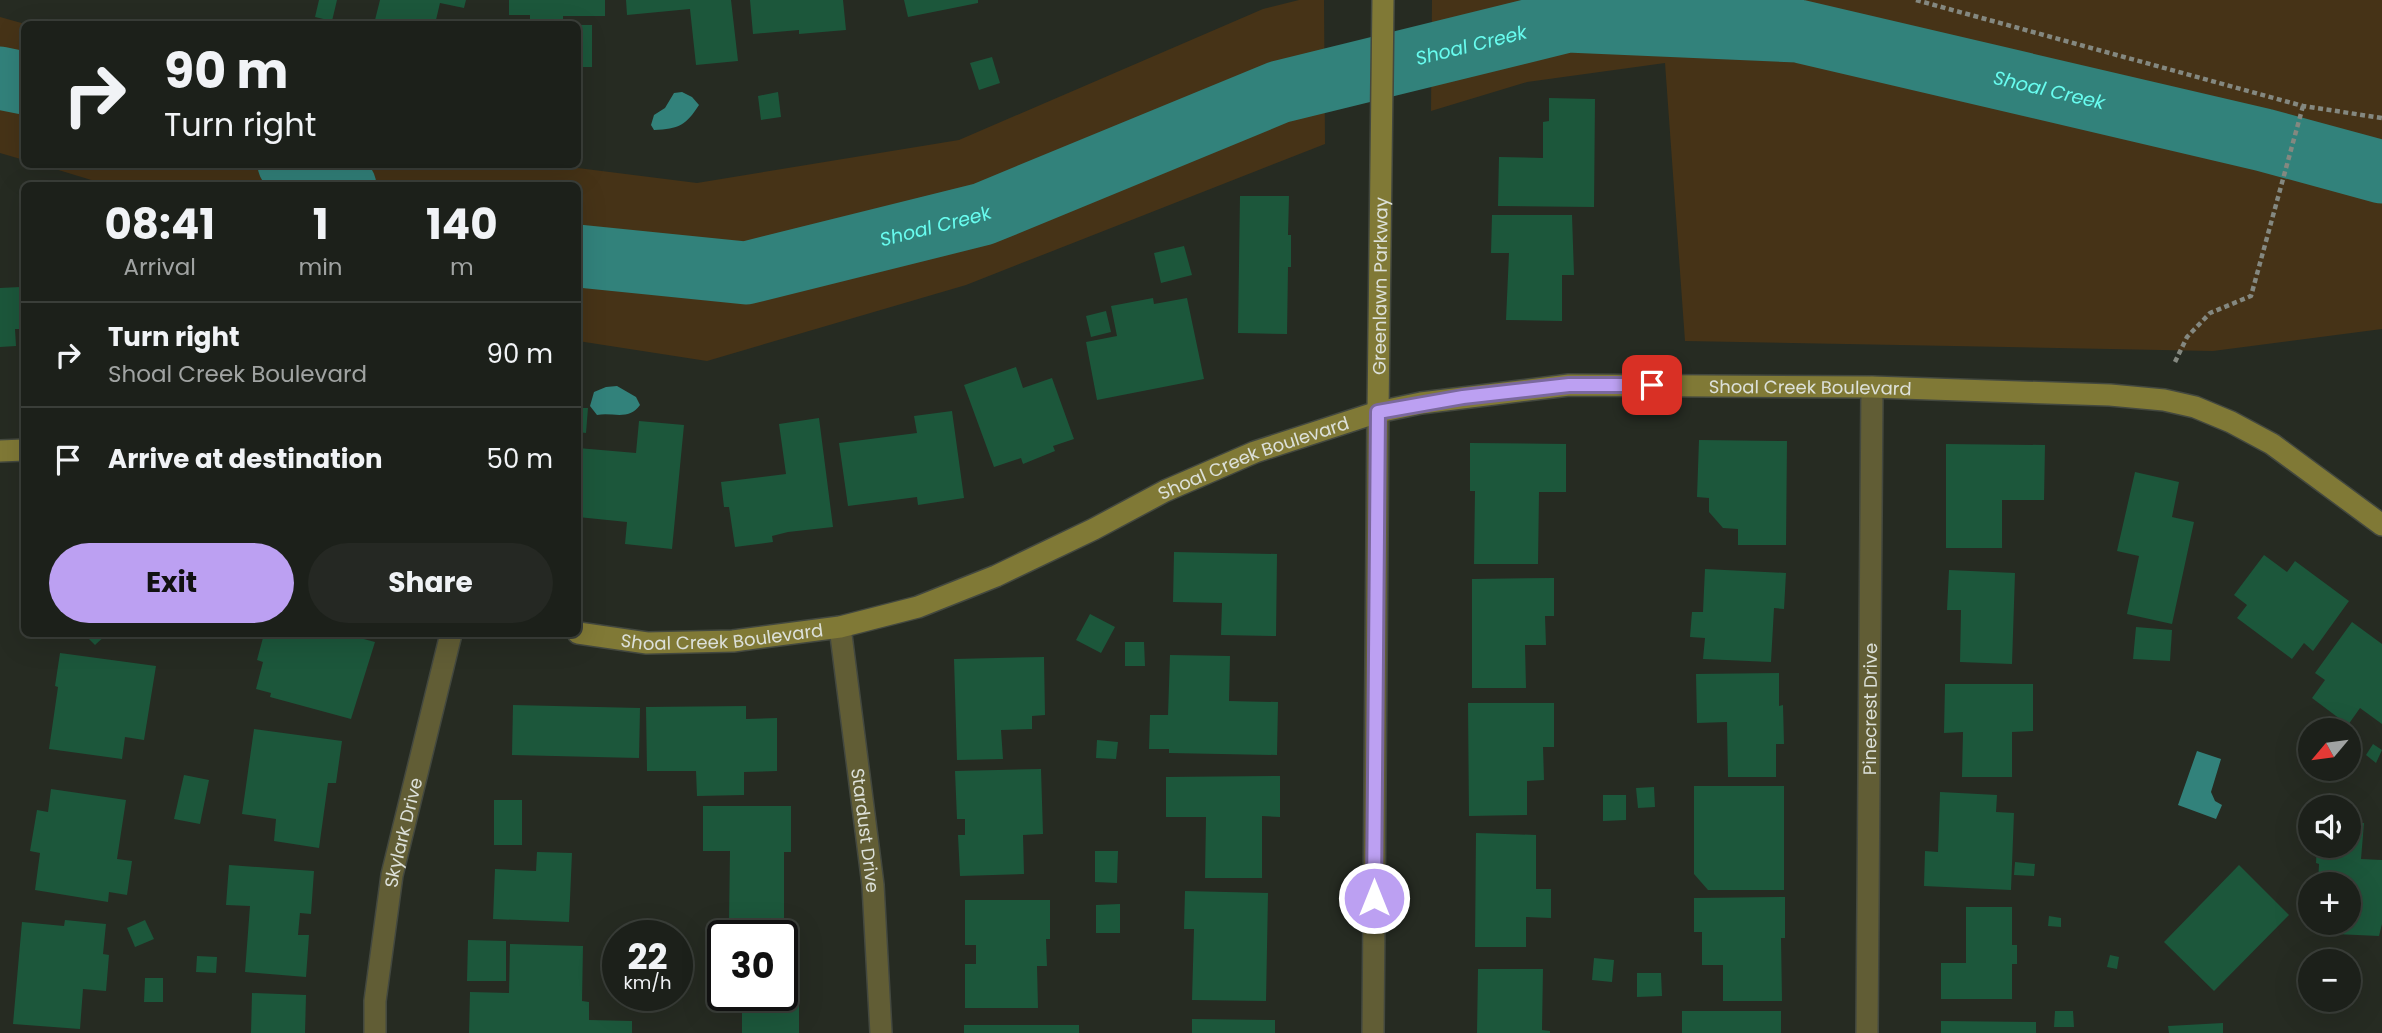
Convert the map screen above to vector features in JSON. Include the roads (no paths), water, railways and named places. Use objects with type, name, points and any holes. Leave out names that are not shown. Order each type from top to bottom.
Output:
[{"type":"street","name":"Greenlawn Parkway","points":[[1373,1033],[1383,0]]},
{"type":"street","name":"Shoal Creek Boulevard","points":[[581,633],[647,643],[720,641],[840,627],[918,607],[996,576],[1165,491],[1255,452],[1378,412],[1463,397],[1569,385],[1872,387],[2110,395],[2164,400],[2195,407],[2272,444],[2382,525]]},
{"type":"street","name":"Pinecrest Drive","points":[[1867,1033],[1872,387]]},
{"type":"street","points":[[0,451],[21,450]]},
{"type":"street","name":"Stardust Drive","points":[[840,627],[873,886],[881,1033]]},
{"type":"street","name":"Skylark Drive","points":[[375,1033],[375,1001],[392,876],[450,637]]},
{"type":"water","points":[[682,92],[692,97],[699,105],[694,112],[681,125],[654,130],[651,125],[654,115],[665,108],[674,93]]},
{"type":"water","points":[[617,386],[636,397],[640,405],[631,413],[597,415],[590,406],[594,392]]},
{"type":"water","points":[[2197,751],[2221,759],[2211,792],[2215,801],[2222,805],[2216,819],[2178,805]]},
{"type":"waterway","name":"Shoal Creek","points":[[581,256],[746,273],[983,214],[1279,92],[1568,21],[1798,31],[2264,140],[2382,172]]},
{"type":"waterway","name":"Shoal Creek","points":[[0,78],[21,82]]},
{"type":"waterway","name":"Shoal Creek","points":[[299,168],[335,182]]}]
